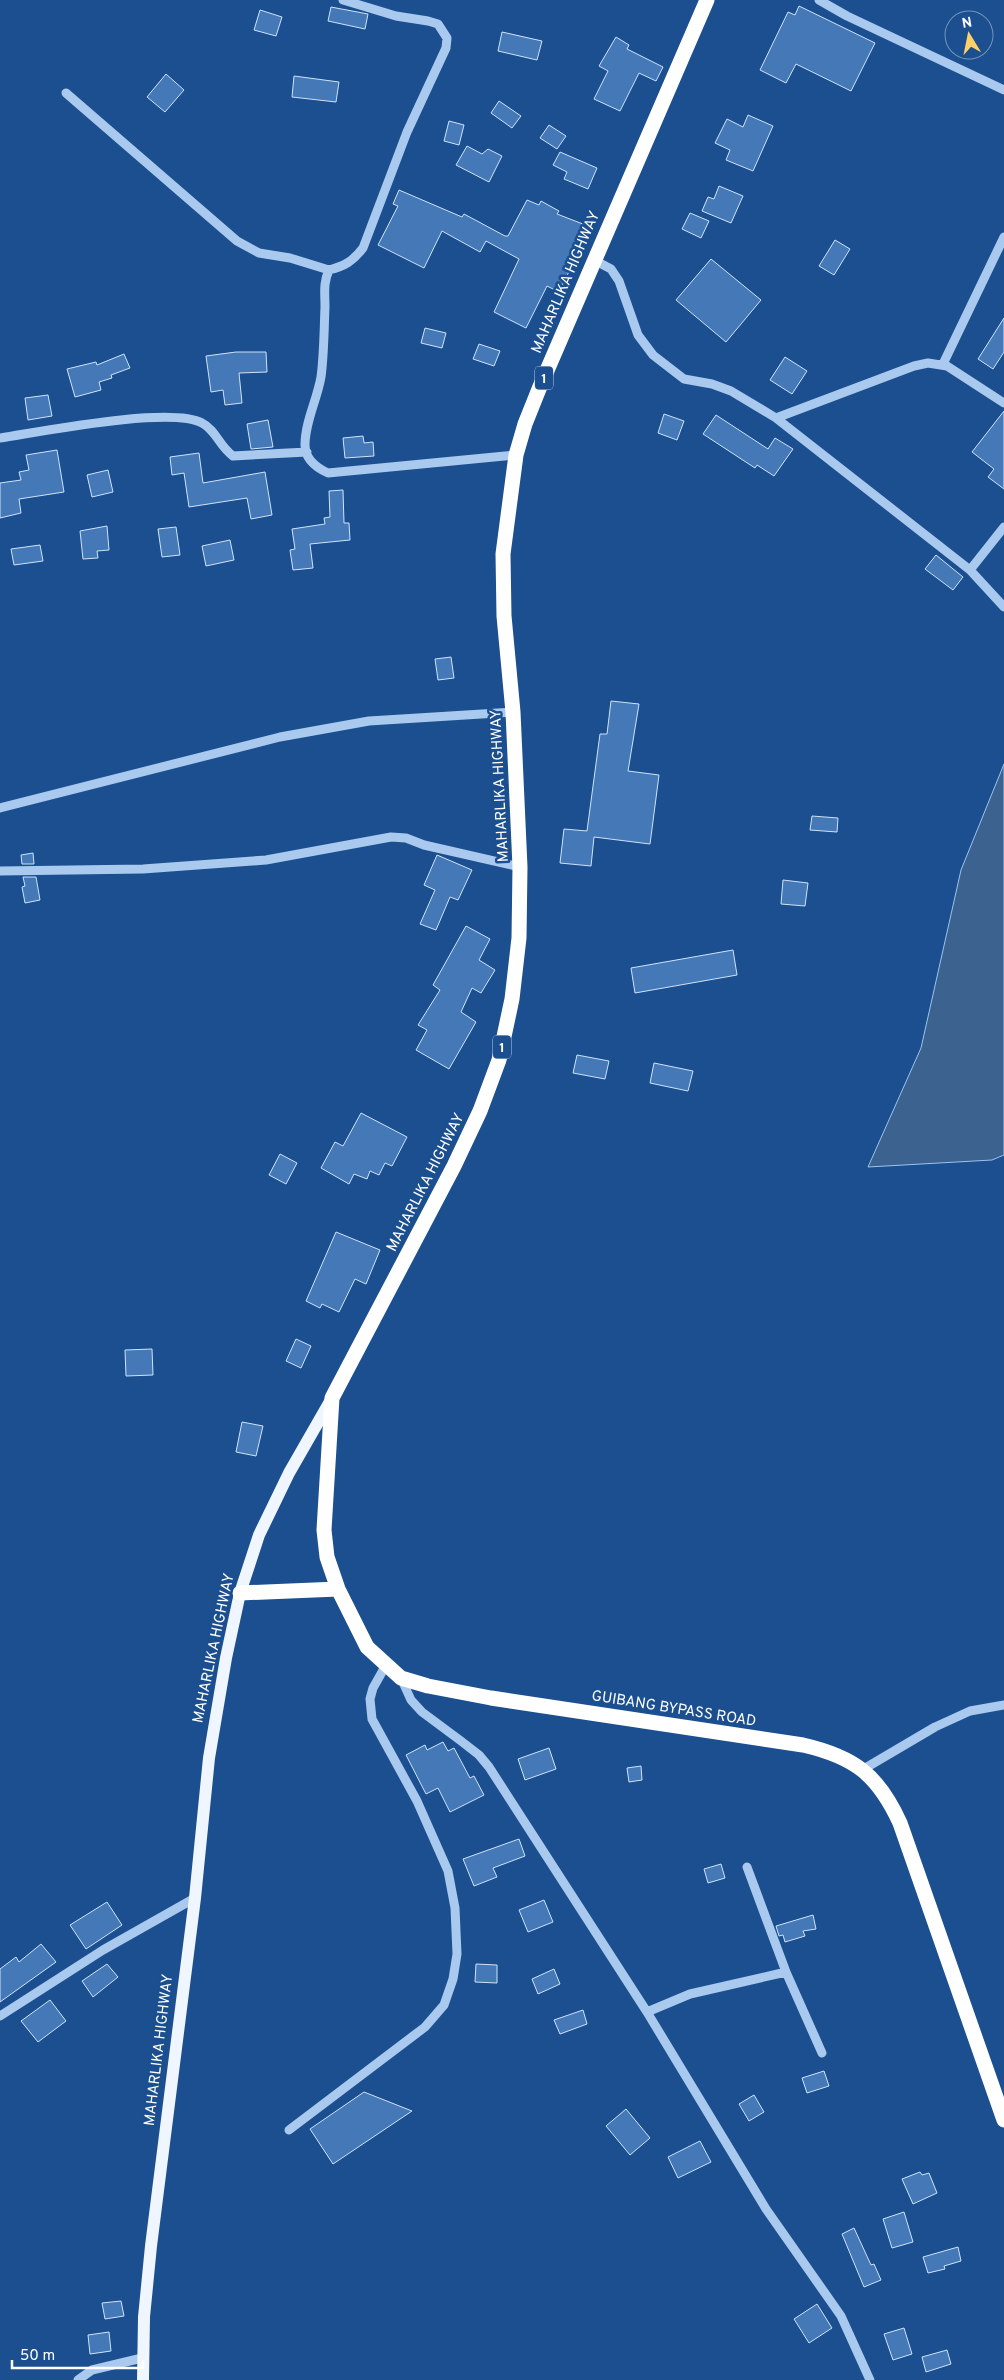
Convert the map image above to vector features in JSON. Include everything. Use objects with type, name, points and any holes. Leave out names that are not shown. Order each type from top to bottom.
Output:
[{"type":"highway","name":"MAHARLIKA HIGHWAY","points":[[332,1398],[454,1166],[480,1111],[499,1060],[514,981],[519,938],[520,867],[513,712],[504,616],[503,554],[516,455],[525,424],[707,0]]},
{"type":"highway","name":"GUIBANG BYPASS ROAD","points":[[332,1398],[324,1530],[327,1557],[338,1590],[367,1647],[401,1678],[428,1686],[491,1698],[803,1745],[836,1754],[862,1770],[884,1791],[900,1823],[1004,2120]]},
{"type":"highway","points":[[240,1593],[338,1590]]},
{"type":"main road","name":"MAHARLIKA HIGHWAY","points":[[143,2380],[144,2317],[151,2246],[195,1898],[208,1758],[226,1658],[240,1593],[259,1535],[289,1473],[332,1398]]},
{"type":"street","points":[[66,93],[237,241],[259,254],[290,258],[329,270],[342,267],[354,260],[364,248],[407,132],[446,48],[447,38],[438,24],[428,20],[396,16],[343,0]]},
{"type":"street","points":[[819,0],[856,20],[1004,90]]},
{"type":"street","points":[[943,364],[1004,236]]},
{"type":"street","points":[[594,260],[611,269],[619,281],[638,335],[653,355],[684,379],[712,384],[730,391],[776,418],[970,570],[1004,606]]},
{"type":"street","points":[[329,270],[324,280],[325,307],[320,378],[305,446],[311,461],[328,473],[516,455]]},
{"type":"street","points":[[776,418],[914,366],[928,363],[943,364],[1004,403]]},
{"type":"street","points":[[0,438],[82,425],[156,418],[191,418],[212,429],[224,450],[232,456],[307,452]]},
{"type":"street","points":[[970,570],[1004,527]]},
{"type":"street","points":[[0,808],[280,737],[369,721],[513,712]]},
{"type":"street","points":[[0,871],[143,869],[266,860],[391,837],[406,838],[424,845],[520,867]]},
{"type":"street","points":[[289,2130],[336,2097],[425,2027],[444,2005],[453,1979],[457,1954],[455,1908],[448,1871],[417,1801],[372,1719],[370,1709],[372,1693],[386,1665]]},
{"type":"street","points":[[401,1678],[412,1700],[422,1712],[479,1755],[489,1767],[647,2012],[766,2209],[841,2316],[870,2380]]},
{"type":"street","points":[[862,1770],[935,1727],[970,1711],[1004,1705]]},
{"type":"street","points":[[747,1867],[786,1972],[822,2053]]},
{"type":"street","points":[[0,2016],[103,1950],[195,1898]]},
{"type":"street","points":[[647,2012],[690,1994],[786,1972]]},
{"type":"street","points":[[78,2380],[99,2368],[142,2358]]},
{"type":"water","points":[[1004,764],[1004,1155],[992,1160],[868,1167],[921,1048],[961,870]]},
{"type":"building","points":[[799,6],[875,43],[851,91],[796,64],[786,83],[760,70],[788,12],[795,15]]},
{"type":"building","points":[[331,7],[368,14],[365,29],[328,21]]},
{"type":"building","points":[[260,10],[282,17],[276,36],[254,30]]},
{"type":"building","points":[[502,32],[542,41],[537,60],[498,51]]},
{"type":"building","points":[[616,37],[629,45],[627,49],[663,67],[656,81],[639,73],[620,111],[594,99],[608,71],[599,66]]},
{"type":"building","points":[[166,74],[184,90],[165,112],[147,97]]},
{"type":"building","points":[[294,76],[339,82],[336,102],[292,97]]},
{"type":"building","points":[[499,101],[521,116],[512,128],[491,113]]},
{"type":"building","points":[[748,115],[773,126],[753,171],[726,160],[730,150],[715,143],[727,119],[743,127]]},
{"type":"building","points":[[449,121],[464,125],[459,145],[444,141]]},
{"type":"building","points":[[549,125],[566,136],[557,149],[540,138]]},
{"type":"building","points":[[467,146],[482,154],[488,149],[502,156],[489,182],[456,165]]},
{"type":"building","points":[[560,152],[597,168],[588,189],[564,179],[567,172],[553,165]]},
{"type":"building","points":[[719,186],[743,196],[731,223],[702,211],[708,197],[714,199]]},
{"type":"building","points":[[399,190],[462,217],[464,214],[505,236],[508,236],[527,200],[539,205],[541,201],[559,211],[557,214],[588,226],[581,247],[559,292],[547,286],[526,328],[494,312],[519,259],[486,241],[480,252],[442,231],[424,268],[378,245],[398,206],[393,204]]},
{"type":"building","points":[[690,213],[709,221],[701,238],[682,229]]},
{"type":"building","points":[[835,240],[850,249],[834,275],[819,266]]},
{"type":"building","points":[[711,259],[761,300],[726,342],[676,300]]},
{"type":"building","points":[[1004,318],[1004,352],[993,369],[978,359]]},
{"type":"building","points":[[425,328],[446,333],[442,348],[421,343]]},
{"type":"building","points":[[479,344],[500,351],[494,366],[473,359]]},
{"type":"building","points":[[236,352],[266,352],[267,372],[239,373],[242,403],[225,405],[223,390],[211,392],[206,356]]},
{"type":"building","points":[[124,354],[130,368],[111,375],[112,378],[99,382],[101,390],[75,397],[67,369],[96,362],[97,365]]},
{"type":"building","points":[[785,357],[807,371],[792,394],[770,380]]},
{"type":"building","points":[[48,395],[52,416],[28,420],[25,398]]},
{"type":"building","points":[[1004,411],[1004,489],[988,477],[994,469],[972,452]]},
{"type":"building","points":[[664,414],[684,421],[677,440],[658,433]]},
{"type":"building","points":[[716,415],[768,449],[775,438],[793,449],[774,476],[757,465],[755,468],[703,434]]},
{"type":"building","points":[[268,420],[273,447],[251,449],[247,424]]},
{"type":"building","points":[[363,436],[364,443],[373,442],[374,456],[345,458],[343,438]]},
{"type":"building","points":[[57,450],[64,492],[19,499],[21,513],[0,518],[0,483],[21,480],[19,472],[29,470],[26,455]]},
{"type":"building","points":[[199,453],[203,483],[265,472],[272,515],[251,519],[247,498],[189,507],[184,473],[172,475],[170,457]]},
{"type":"building","points":[[108,470],[113,492],[92,497],[87,475]]},
{"type":"building","points":[[343,490],[344,523],[349,523],[350,540],[310,544],[313,568],[293,570],[290,550],[295,549],[292,529],[325,524],[324,518],[330,517],[329,491]]},
{"type":"building","points":[[107,526],[109,550],[97,551],[98,558],[83,559],[80,531]]},
{"type":"building","points":[[176,527],[180,555],[162,557],[158,529]]},
{"type":"building","points":[[230,540],[234,560],[206,566],[202,546]]},
{"type":"building","points":[[40,545],[43,561],[14,565],[11,549]]},
{"type":"building","points":[[936,555],[963,577],[953,590],[925,569]]},
{"type":"building","points":[[451,657],[454,678],[438,680],[435,659]]},
{"type":"building","points":[[611,701],[639,704],[628,771],[659,775],[650,844],[594,837],[591,866],[560,863],[564,829],[587,831],[600,734],[607,734]]},
{"type":"building","points":[[812,816],[838,818],[837,832],[810,830]]},
{"type":"building","points":[[33,853],[34,864],[22,864],[21,855]]},
{"type":"building","points":[[437,855],[472,870],[458,900],[450,897],[436,930],[420,924],[435,890],[424,885]]},
{"type":"building","points":[[23,877],[36,877],[40,900],[25,903],[22,887],[25,886]]},
{"type":"building","points":[[783,880],[808,883],[805,906],[781,904]]},
{"type":"building","points":[[466,926],[490,939],[479,960],[495,970],[481,993],[472,988],[461,1012],[476,1022],[449,1069],[416,1050],[427,1030],[418,1025],[440,990],[433,985]]},
{"type":"building","points":[[733,950],[737,975],[635,993],[631,968]]},
{"type":"building","points":[[577,1055],[609,1061],[605,1079],[573,1073]]},
{"type":"building","points":[[654,1063],[693,1071],[688,1091],[650,1083]]},
{"type":"building","points":[[361,1113],[407,1137],[392,1166],[385,1163],[379,1175],[370,1171],[367,1179],[354,1174],[349,1184],[321,1168],[335,1142],[343,1146]]},
{"type":"building","points":[[280,1154],[297,1163],[286,1184],[269,1175]]},
{"type":"building","points":[[336,1232],[380,1250],[366,1284],[355,1279],[339,1312],[322,1304],[320,1308],[306,1301]]},
{"type":"building","points":[[296,1339],[311,1346],[301,1368],[286,1361]]},
{"type":"building","points":[[152,1349],[153,1375],[126,1376],[125,1350]]},
{"type":"building","points":[[242,1422],[263,1426],[256,1456],[236,1452]]},
{"type":"building","points":[[443,1742],[448,1751],[454,1748],[470,1778],[474,1776],[484,1795],[450,1812],[438,1788],[426,1794],[406,1755],[425,1745],[427,1750]]},
{"type":"building","points":[[549,1748],[556,1769],[525,1780],[518,1759]]},
{"type":"building","points":[[641,1766],[642,1780],[629,1782],[627,1768]]},
{"type":"building","points":[[519,1839],[525,1856],[493,1868],[497,1877],[474,1886],[463,1859]]},
{"type":"building","points":[[721,1864],[725,1878],[708,1883],[704,1869]]},
{"type":"building","points":[[544,1900],[553,1922],[528,1932],[519,1910]]},
{"type":"building","points":[[107,1902],[122,1925],[86,1949],[70,1925]]},
{"type":"building","points":[[813,1915],[816,1929],[803,1931],[805,1936],[785,1942],[783,1935],[779,1936],[776,1926]]},
{"type":"building","points":[[41,1944],[56,1962],[0,2002],[0,1969],[16,1957],[19,1962]]},
{"type":"building","points":[[107,1964],[118,1977],[93,1997],[82,1981]]},
{"type":"building","points":[[476,1964],[497,1965],[497,1983],[475,1982]]},
{"type":"building","points":[[554,1969],[560,1984],[538,1994],[532,1979]]},
{"type":"building","points":[[50,2000],[66,2021],[38,2042],[21,2021]]},
{"type":"building","points":[[583,2010],[587,2024],[560,2034],[554,2020]]},
{"type":"building","points":[[824,2071],[829,2086],[807,2093],[802,2078]]},
{"type":"building","points":[[364,2092],[412,2111],[333,2164],[310,2129]]},
{"type":"building","points":[[754,2095],[764,2112],[749,2121],[739,2104]]},
{"type":"building","points":[[626,2109],[650,2138],[630,2155],[606,2126]]},
{"type":"building","points":[[700,2141],[711,2162],[678,2178],[668,2157]]},
{"type":"building","points":[[920,2172],[922,2175],[929,2173],[937,2193],[913,2204],[902,2179]]},
{"type":"building","points":[[904,2212],[913,2242],[892,2248],[883,2219]]},
{"type":"building","points":[[854,2228],[871,2265],[874,2264],[881,2280],[864,2287],[842,2234]]},
{"type":"building","points":[[958,2247],[961,2261],[944,2266],[945,2269],[928,2273],[923,2257]]},
{"type":"building","points":[[121,2301],[124,2316],[105,2319],[102,2303]]},
{"type":"building","points":[[817,2304],[832,2328],[809,2343],[794,2319]]},
{"type":"building","points":[[904,2328],[912,2354],[893,2360],[884,2334]]},
{"type":"building","points":[[109,2332],[111,2351],[90,2354],[88,2335]]},
{"type":"building","points":[[947,2350],[951,2364],[926,2372],[922,2357]]}]
